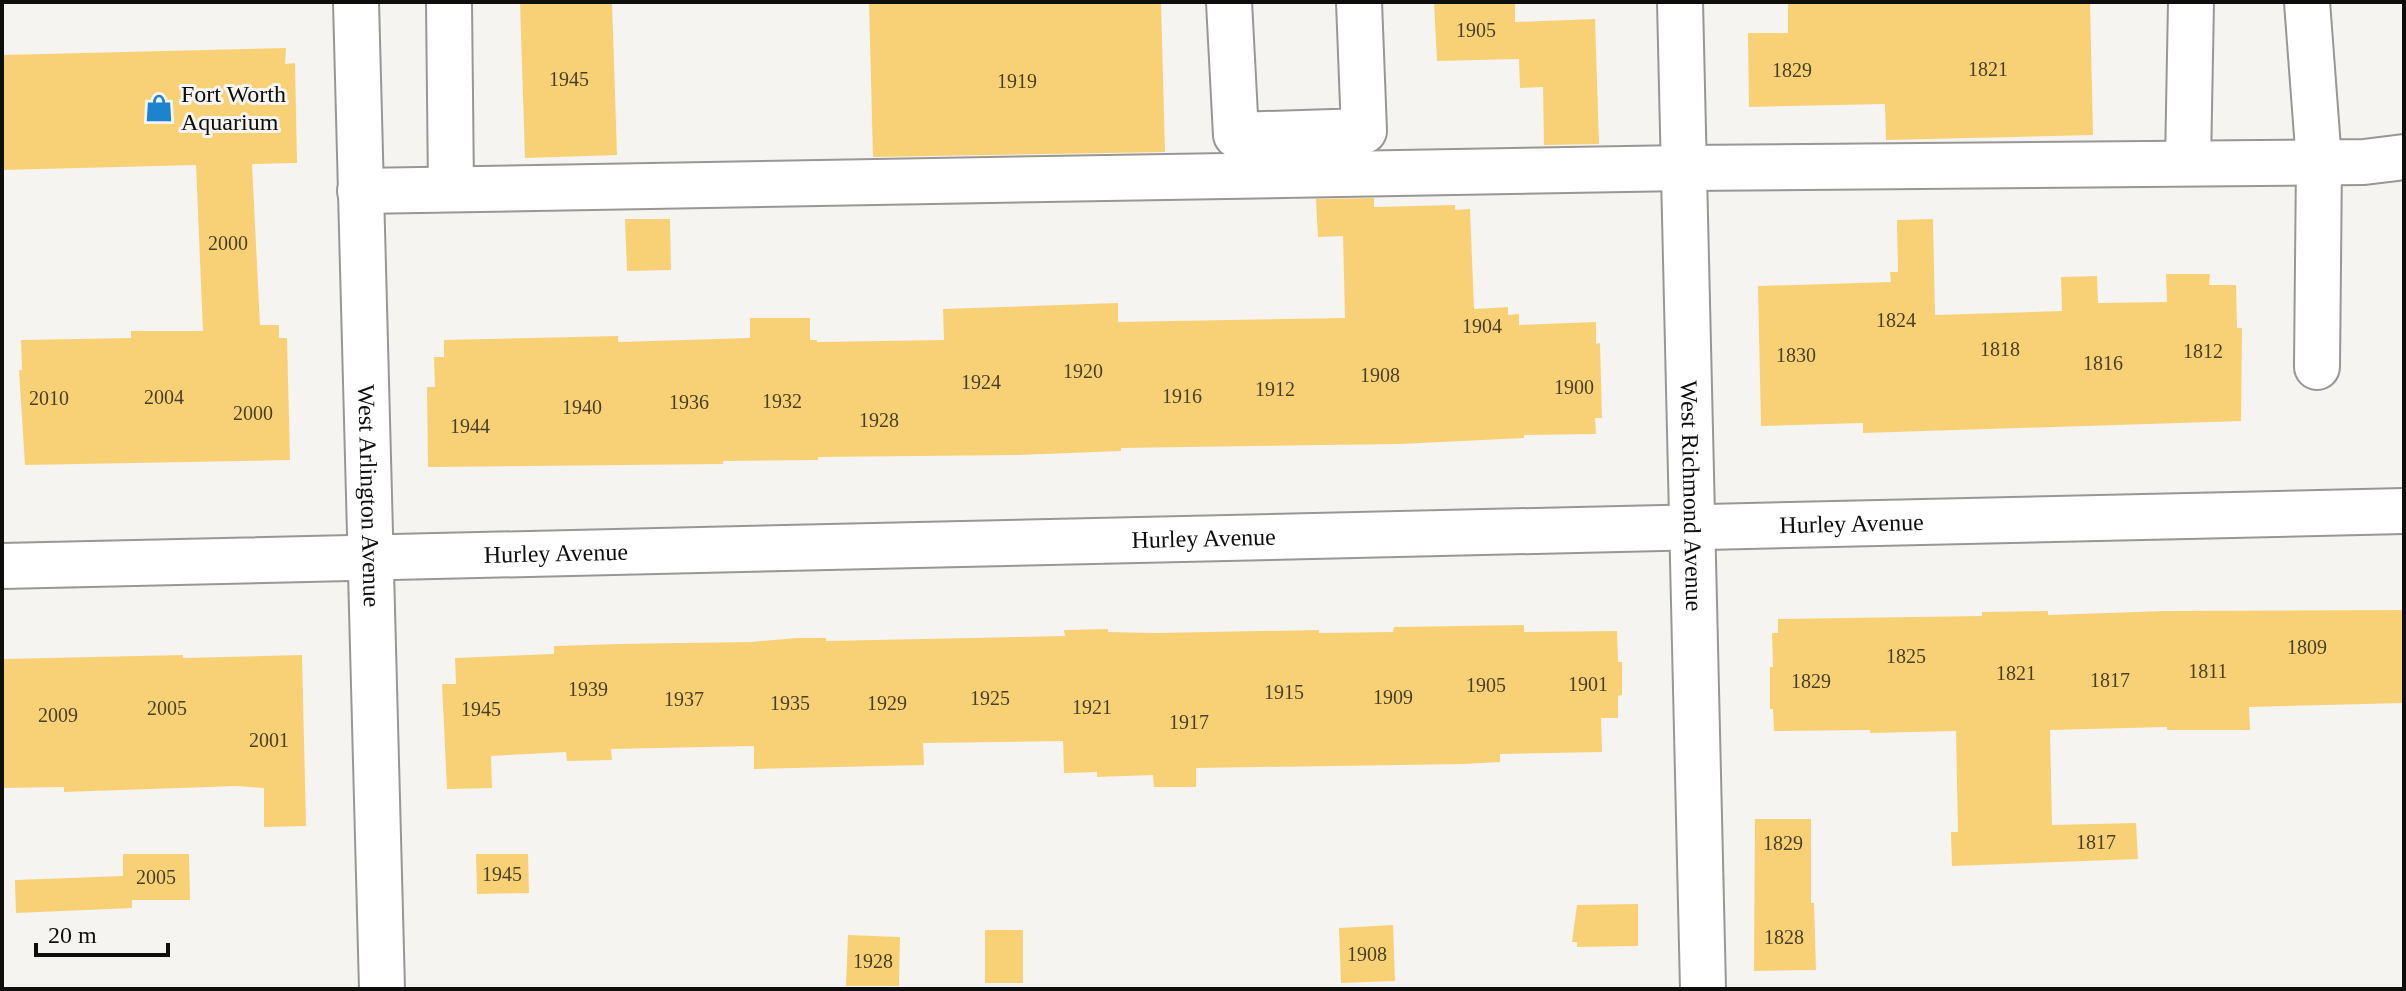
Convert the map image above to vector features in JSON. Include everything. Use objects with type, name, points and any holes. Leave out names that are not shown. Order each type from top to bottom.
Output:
[{"type":"street","name":"West Arlington Avenue","points":[[356,2],[382,989]]},
{"type":"street","points":[[449,2],[451,189]]},
{"type":"street","points":[[1229,2],[1236,135],[1364,131],[1359,2]]},
{"type":"street","name":"West Richmond Avenue","points":[[1680,2],[1703,989]]},
{"type":"street","points":[[2188,163],[2191,2]]},
{"type":"street","points":[[2307,2],[2319,162],[2317,367]]},
{"type":"street","points":[[360,191],[1684,168],[2364,162],[2404,157]]},
{"type":"street","name":"Hurley Avenue","points":[[2,566],[2404,511]]},
{"type":"building","points":[[520,2],[612,2],[617,155],[525,158]]},
{"type":"building","points":[[869,2],[1161,2],[1165,152],[873,157]]},
{"type":"building","points":[[1434,2],[1515,2],[1515,22],[1595,19],[1599,144],[1544,145],[1543,87],[1520,88],[1519,59],[1437,61]]},
{"type":"building","points":[[1788,2],[2090,2],[2093,135],[1886,140],[1885,104],[1749,107],[1748,33],[1788,33]]},
{"type":"building","points":[[286,48],[285,64],[295,63],[297,163],[252,164],[260,325],[279,325],[279,338],[287,338],[290,460],[25,465],[19,370],[22,370],[21,340],[131,338],[131,331],[203,331],[196,165],[2,170],[2,55]]},
{"type":"building","points":[[1374,198],[1374,207],[1455,205],[1455,210],[1470,209],[1474,309],[1508,307],[1508,315],[1519,314],[1519,325],[1596,322],[1596,344],[1600,343],[1602,418],[1595,418],[1596,434],[1524,435],[1524,438],[1400,444],[1121,448],[1121,451],[1018,455],[818,457],[818,460],[723,461],[723,464],[428,467],[427,387],[435,387],[434,357],[444,357],[444,340],[618,336],[618,342],[750,338],[750,318],[810,318],[810,340],[817,342],[944,340],[943,309],[1118,303],[1118,322],[1345,318],[1343,236],[1318,237],[1316,199]]},
{"type":"building","points":[[625,219],[670,219],[671,270],[627,271]]},
{"type":"building","points":[[1933,219],[1935,315],[2062,311],[2061,277],[2097,276],[2098,303],[2167,302],[2166,274],[2210,274],[2209,285],[2236,285],[2237,328],[2242,328],[2241,421],[1863,433],[1863,423],[1761,426],[1758,286],[1891,282],[1890,272],[1898,272],[1897,220]]},
{"type":"building","points":[[2404,610],[2404,703],[2249,707],[2250,730],[2167,730],[2167,727],[2050,730],[2052,825],[2136,823],[2138,859],[1952,866],[1951,832],[1958,832],[1956,731],[1774,731],[1773,709],[1770,709],[1772,633],[1778,633],[1778,619],[1982,616],[1982,612],[2048,611],[2048,615]]},
{"type":"building","points":[[1524,625],[1524,632],[1617,631],[1618,662],[1622,662],[1622,695],[1618,696],[1618,718],[1601,718],[1602,752],[1500,754],[1500,762],[1465,764],[1196,768],[1196,787],[1154,787],[1153,775],[1097,777],[1097,772],[1064,773],[1063,741],[923,743],[924,765],[754,769],[754,746],[611,749],[612,760],[567,761],[566,752],[491,756],[492,788],[447,789],[442,684],[456,684],[455,658],[554,654],[554,646],[751,642],[797,638],[826,638],[826,641],[1065,636],[1064,630],[1108,629],[1108,632],[1156,633],[1393,632],[1394,627]]},
{"type":"building","points":[[183,655],[183,658],[302,655],[306,826],[264,827],[264,788],[237,786],[64,792],[64,787],[2,788],[2,659]]},
{"type":"building","points":[[1755,819],[1811,819],[1811,903],[1814,903],[1816,970],[1754,971]]},
{"type":"building","points":[[123,854],[189,854],[190,900],[132,900],[132,908],[16,913],[15,880],[123,876]]},
{"type":"building","points":[[476,854],[528,854],[529,893],[477,894]]},
{"type":"building","points":[[1638,904],[1638,946],[1577,947],[1577,942],[1572,942],[1577,905]]},
{"type":"building","points":[[1393,925],[1395,981],[1341,983],[1339,928]]},
{"type":"building","points":[[985,930],[1023,930],[1023,983],[985,983]]},
{"type":"building","points":[[848,935],[900,937],[899,986],[846,986]]},
{"type":"place","name":"Fort Worth Aquarium","points":[[159,108]]}]
